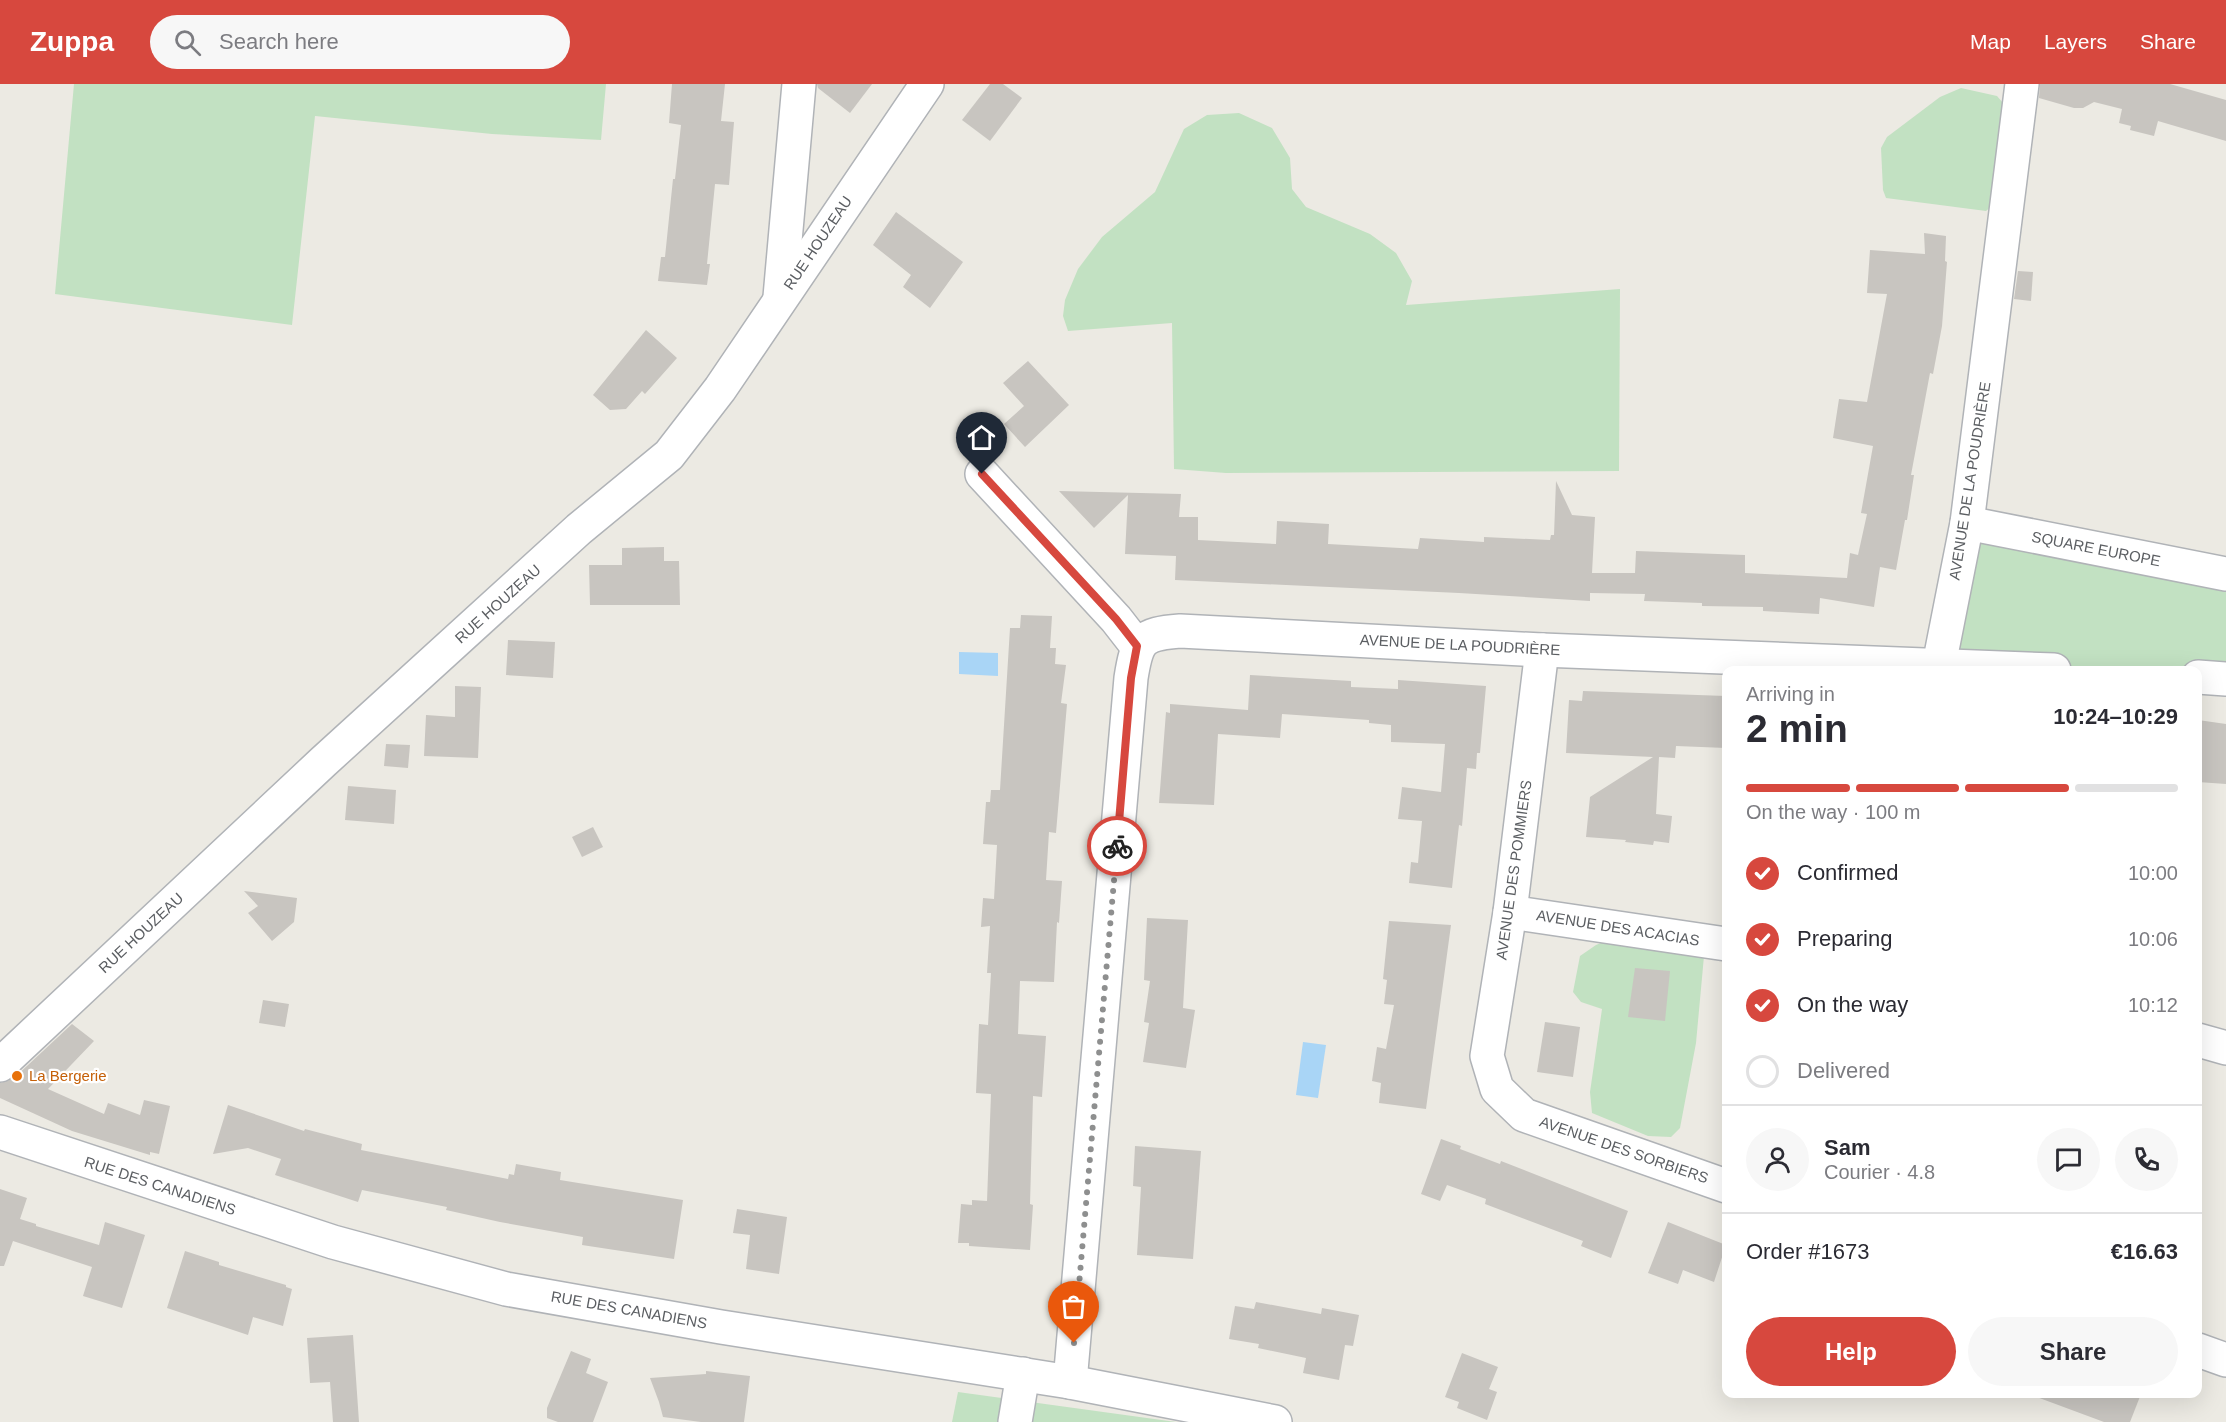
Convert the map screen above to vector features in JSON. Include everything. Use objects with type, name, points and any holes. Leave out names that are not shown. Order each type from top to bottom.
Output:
[{"type":"street","points":[[780,298],[799,84]]},
{"type":"street","name":"RUE HOUZEAU","points":[[0,1065],[323,762],[579,529],[669,455],[720,389],[927,84]]},
{"type":"street","name":"AVENUE DE LA POUDRIÈRE","points":[[1137,646],[1147,638],[1161,632],[1180,631],[1542,650],[1939,665],[1967,524],[2022,84]]},
{"type":"street","points":[[982,474],[1116,619],[1137,646],[1131,678],[1070,1382]]},
{"type":"street","name":"SQUARE EUROPE","points":[[1967,524],[2226,574]]},
{"type":"street","name":"AVENUE DES POMMIERS","points":[[1497,1089],[1487,1056],[1510,912],[1542,650]]},
{"type":"street","points":[[1939,665],[1962,666]]},
{"type":"street","points":[[2202,677],[2226,679]]},
{"type":"street","name":"AVENUE DES ACACIAS","points":[[1510,912],[1722,944]]},
{"type":"street","points":[[2202,1041],[2226,1048]]},
{"type":"street","name":"AVENUE DES SORBIERS","points":[[1497,1089],[1524,1115],[1722,1185]]},
{"type":"street","name":"RUE DES CANADIENS","points":[[0,1132],[333,1242],[506,1289],[721,1327],[1070,1382],[1202,1416],[1275,1422]]},
{"type":"street","points":[[2202,1351],[2226,1360]]},
{"type":"street","points":[[1015,1422],[1023,1374]]},
{"type":"green space","points":[[74,84],[606,84],[601,140],[492,134],[315,116],[292,325],[55,294]]},
{"type":"green space","points":[[1961,88],[1997,96],[2003,103],[1992,206],[1986,211],[1886,198],[1883,190],[1881,148],[1887,137],[1940,97]]},
{"type":"green space","points":[[1239,113],[1272,128],[1290,158],[1292,189],[1306,207],[1370,234],[1396,253],[1412,281],[1406,305],[1620,289],[1619,471],[1226,473],[1174,469],[1172,323],[1068,331],[1063,316],[1065,300],[1078,269],[1102,237],[1155,192],[1184,129],[1207,115]]},
{"type":"green space","points":[[1967,523],[2226,573],[2226,679],[2202,671],[2202,666],[1939,665]]},
{"type":"green space","points":[[1611,939],[1704,956],[1696,1043],[1680,1128],[1671,1137],[1648,1136],[1592,1113],[1590,1092],[1602,1009],[1581,1002],[1573,992],[1580,956],[1596,945]]},
{"type":"green space","points":[[958,1392],[1176,1422],[952,1422]]},
{"type":"water","points":[[959,652],[998,653],[998,676],[959,674]]},
{"type":"water","points":[[1303,1042],[1326,1045],[1318,1098],[1296,1095]]},
{"type":"building","points":[[672,84],[725,84],[721,121],[734,122],[729,185],[715,184],[707,285],[658,281],[661,257],[665,257],[681,125],[669,123]]},
{"type":"building","points":[[817,84],[872,84],[850,113],[818,88]]},
{"type":"building","points":[[990,84],[1003,84],[1022,98],[990,141],[962,120]]},
{"type":"building","points":[[2040,84],[2170,84],[2226,100],[2226,141],[2158,121],[2154,136],[2130,130],[2131,126],[2119,123],[2122,109],[2094,102],[2083,108],[2074,108],[2039,98]]},
{"type":"building","points":[[896,212],[963,262],[930,308],[903,287],[911,275],[873,245]]},
{"type":"building","points":[[1924,233],[1946,236],[1945,261],[1947,262],[1942,326],[1933,374],[1930,373],[1911,475],[1914,475],[1907,520],[1905,520],[1896,570],[1880,567],[1874,607],[1820,598],[1819,614],[1763,611],[1763,607],[1702,606],[1702,603],[1644,601],[1645,594],[1590,593],[1590,601],[1175,580],[1176,556],[1125,554],[1128,495],[1094,528],[1059,491],[1181,494],[1179,517],[1198,517],[1198,540],[1276,544],[1277,521],[1329,524],[1328,544],[1418,549],[1420,538],[1484,542],[1484,537],[1550,540],[1551,535],[1554,535],[1556,481],[1572,515],[1595,517],[1592,573],[1635,573],[1636,551],[1745,555],[1745,573],[1847,578],[1850,553],[1858,555],[1867,514],[1861,513],[1873,446],[1833,438],[1839,399],[1867,402],[1887,294],[1867,293],[1870,250],[1925,254]]},
{"type":"building","points":[[2018,271],[2033,272],[2031,301],[2014,299]]},
{"type":"building","points":[[646,330],[677,358],[645,394],[642,391],[626,409],[610,410],[593,395]]},
{"type":"building","points":[[1028,361],[1069,405],[1025,447],[1004,424],[1024,406],[1003,383]]},
{"type":"building","points":[[664,547],[664,561],[679,561],[680,605],[590,605],[589,565],[622,565],[622,548]]},
{"type":"building","points":[[1021,615],[1052,616],[1050,648],[1056,648],[1055,664],[1066,665],[1061,703],[1067,704],[1056,833],[1049,832],[1046,880],[1062,881],[1054,982],[1020,981],[1018,1034],[1046,1036],[1042,1097],[1033,1096],[1030,1204],[1033,1205],[1030,1250],[969,1246],[969,1243],[958,1243],[961,1204],[972,1205],[972,1200],[987,1201],[991,1094],[976,1093],[979,1024],[988,1025],[991,973],[987,973],[990,926],[981,927],[983,898],[994,899],[997,845],[983,844],[986,802],[990,802],[991,790],[1000,790],[1010,628],[1020,628]]},
{"type":"building","points":[[508,640],[555,642],[553,678],[506,675]]},
{"type":"building","points":[[1250,675],[1351,681],[1351,687],[1398,689],[1398,680],[1486,686],[1480,753],[1477,753],[1476,769],[1467,768],[1462,826],[1459,825],[1452,888],[1409,883],[1411,862],[1418,863],[1422,821],[1398,819],[1402,787],[1441,792],[1445,744],[1391,742],[1391,725],[1369,723],[1369,720],[1282,714],[1280,738],[1218,734],[1214,805],[1159,803],[1166,712],[1170,713],[1170,704],[1248,710]]},
{"type":"building","points":[[455,686],[481,687],[478,758],[424,756],[426,715],[455,717]]},
{"type":"building","points":[[1583,691],[1722,696],[1722,748],[1676,746],[1675,758],[1659,757],[1656,814],[1672,816],[1669,843],[1654,841],[1653,845],[1586,837],[1590,797],[1653,757],[1566,753],[1569,700],[1582,701]]},
{"type":"building","points":[[2202,721],[2226,724],[2226,784],[2202,782]]},
{"type":"building","points":[[386,744],[410,745],[408,768],[384,766]]},
{"type":"building","points":[[348,786],[396,790],[394,824],[345,820]]},
{"type":"building","points":[[593,827],[603,847],[582,857],[572,837]]},
{"type":"building","points":[[244,891],[297,898],[294,922],[272,941],[248,913],[258,906]]},
{"type":"building","points":[[1147,918],[1188,920],[1183,1008],[1195,1010],[1186,1068],[1143,1062],[1149,1023],[1144,1022],[1150,981],[1144,980]]},
{"type":"building","points":[[1389,921],[1451,925],[1426,1109],[1379,1103],[1381,1083],[1372,1081],[1377,1047],[1386,1049],[1394,1005],[1384,1004],[1387,980],[1383,979]]},
{"type":"building","points":[[1635,968],[1670,971],[1665,1021],[1628,1017]]},
{"type":"building","points":[[263,1000],[289,1004],[285,1027],[259,1023]]},
{"type":"building","points":[[1545,1022],[1580,1027],[1573,1077],[1537,1072]]},
{"type":"building","points":[[72,1024],[94,1041],[48,1089],[104,1114],[108,1103],[140,1115],[144,1100],[170,1106],[159,1154],[150,1152],[150,1155],[72,1131],[0,1098],[0,1083],[13,1079]]},
{"type":"building","points":[[228,1105],[304,1131],[305,1129],[362,1144],[361,1150],[508,1179],[509,1174],[514,1175],[516,1164],[561,1172],[560,1180],[683,1200],[674,1259],[582,1245],[583,1237],[500,1222],[446,1210],[447,1207],[362,1190],[358,1202],[275,1175],[281,1159],[248,1148],[213,1154]]},
{"type":"building","points":[[1441,1139],[1461,1146],[1460,1149],[1500,1164],[1501,1161],[1628,1211],[1611,1258],[1581,1246],[1583,1241],[1485,1204],[1486,1199],[1447,1185],[1440,1201],[1421,1194]]},
{"type":"building","points":[[1135,1146],[1201,1151],[1193,1259],[1137,1255],[1141,1187],[1133,1186]]},
{"type":"building","points":[[0,1189],[27,1198],[20,1219],[36,1224],[36,1226],[99,1245],[105,1222],[145,1235],[122,1308],[83,1296],[92,1267],[13,1241],[4,1266],[0,1266]]},
{"type":"building","points":[[737,1209],[787,1217],[779,1274],[746,1269],[750,1235],[733,1233]]},
{"type":"building","points":[[1668,1222],[1722,1243],[1722,1257],[1714,1282],[1683,1270],[1678,1284],[1648,1273]]},
{"type":"building","points":[[185,1251],[219,1262],[219,1265],[286,1285],[292,1289],[283,1326],[253,1317],[248,1335],[167,1308]]},
{"type":"building","points":[[1256,1302],[1321,1314],[1322,1308],[1359,1315],[1353,1346],[1345,1345],[1339,1380],[1303,1373],[1306,1358],[1258,1348],[1259,1344],[1229,1339],[1235,1306],[1254,1309]]},
{"type":"building","points":[[353,1335],[359,1422],[333,1422],[330,1382],[310,1383],[307,1338]]},
{"type":"building","points":[[571,1351],[591,1359],[586,1373],[608,1382],[593,1422],[558,1422],[547,1418],[547,1408]]},
{"type":"building","points":[[1462,1353],[1498,1367],[1489,1389],[1497,1392],[1487,1420],[1457,1408],[1459,1402],[1445,1397]]},
{"type":"building","points":[[706,1371],[750,1376],[744,1422],[701,1422],[663,1417],[650,1378],[706,1374]]},
{"type":"building","points":[[2039,1398],[2139,1398],[2130,1422],[2104,1422]]},
{"type":"way so far","points":[[1074,1343],[1117,846]]},
{"type":"place","name":"La Bergerie","points":[[17,1076]]},
{"type":"route","points":[[982,474],[1116,619],[1137,646],[1131,678],[1117,846]]}]
